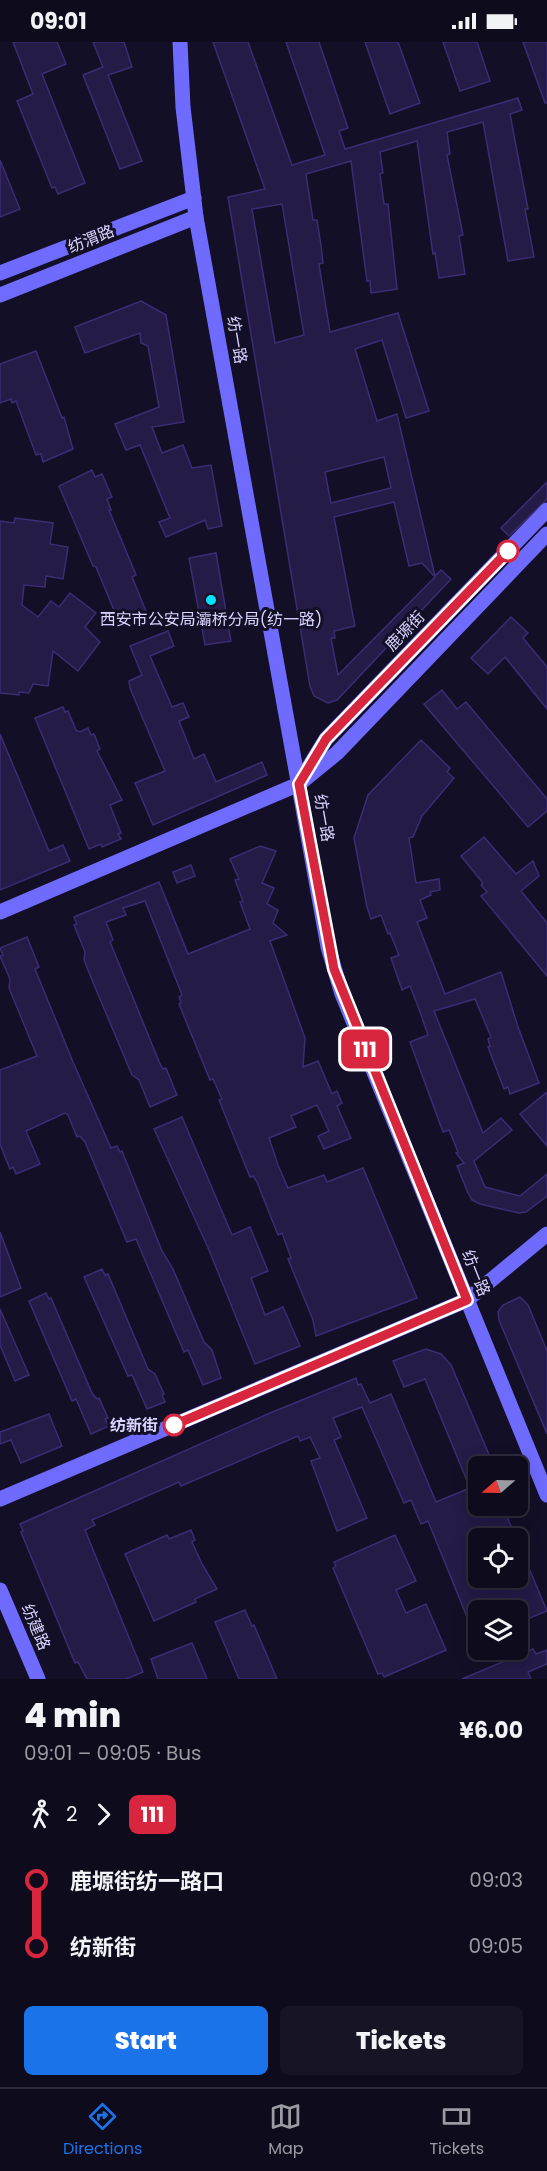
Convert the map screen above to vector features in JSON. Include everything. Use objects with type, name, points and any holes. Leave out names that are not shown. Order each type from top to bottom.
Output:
[{"type":"street","name":"纺一路","points":[[180,42],[183,107],[196,217],[334,969],[547,1495]]},
{"type":"street","name":"纺渭路","points":[[0,273],[194,198]]},
{"type":"street","name":"纺渭路","points":[[0,295],[196,217]]},
{"type":"street","name":"鹿塬街","points":[[299,784],[326,739],[547,510]]},
{"type":"street","points":[[0,912],[299,784],[337,753],[547,534]]},
{"type":"street","points":[[0,1499],[467,1300],[547,1234]]},
{"type":"street","name":"纺建路","points":[[0,1590],[38,1679]]},
{"type":"building","points":[[13,42],[57,42],[66,64],[42,74],[85,183],[58,194],[55,187],[52,188],[17,101],[33,94]]},
{"type":"building","points":[[93,42],[124,42],[132,67],[108,75],[142,161],[120,169],[83,75],[103,67]]},
{"type":"building","points":[[213,42],[248,42],[292,165],[325,155],[286,42],[319,42],[348,128],[339,131],[345,149],[518,98],[522,110],[510,114],[528,209],[525,209],[534,257],[508,261],[483,122],[447,132],[450,154],[447,155],[463,235],[459,236],[465,274],[439,278],[435,253],[433,254],[417,141],[380,152],[383,173],[380,174],[384,204],[388,204],[397,289],[371,293],[370,281],[367,281],[351,161],[306,174],[313,220],[317,220],[321,245],[323,263],[319,264],[330,332],[398,313],[429,411],[406,418],[382,340],[355,349],[377,421],[397,414],[435,576],[441,570],[451,579],[337,700],[328,703],[314,696],[310,686],[228,197],[265,189]],"holes":[[[282,204],[304,335],[275,343],[252,209]],[[384,457],[391,488],[331,503],[325,472]],[[394,502],[409,566],[422,563],[435,577],[338,675],[331,638],[335,638],[334,631],[355,626],[334,517]]]},
{"type":"building","points":[[365,42],[398,42],[420,103],[390,114]]},
{"type":"building","points":[[443,42],[477,42],[490,81],[460,91]]},
{"type":"building","points":[[523,42],[547,42],[547,103],[545,103]]},
{"type":"building","points":[[0,160],[20,209],[0,217]]},
{"type":"building","points":[[141,301],[166,315],[184,422],[152,427],[162,453],[183,445],[192,468],[211,465],[222,526],[208,529],[205,520],[166,537],[159,522],[170,518],[140,445],[126,450],[115,424],[159,407],[148,346],[141,343],[140,333],[85,353],[75,327]]},
{"type":"building","points":[[36,351],[62,418],[64,417],[73,449],[43,462],[41,454],[36,455],[16,401],[12,403],[11,399],[0,403],[0,364]]},
{"type":"building","points":[[92,470],[95,477],[102,474],[112,497],[107,499],[111,510],[109,510],[136,575],[132,577],[146,611],[119,622],[59,486]]},
{"type":"building","points":[[547,482],[547,499],[509,536],[501,528]]},
{"type":"building","points":[[15,518],[53,523],[50,544],[68,547],[63,579],[46,576],[45,587],[24,585],[22,605],[38,617],[51,601],[59,607],[70,593],[96,613],[85,627],[100,642],[78,671],[53,651],[48,686],[33,684],[29,693],[19,692],[19,695],[0,693],[0,521],[14,523]]},
{"type":"building","points":[[216,553],[231,641],[205,645],[189,558]]},
{"type":"building","points":[[511,617],[528,633],[523,638],[547,667],[547,709],[505,657],[488,674],[471,658]]},
{"type":"building","points":[[168,631],[174,646],[150,656],[172,707],[183,703],[189,717],[179,721],[194,759],[204,754],[216,782],[262,762],[267,775],[153,825],[135,783],[165,771],[130,688],[129,681],[142,675],[130,646]]},
{"type":"building","points":[[442,690],[457,709],[466,702],[547,799],[547,811],[528,827],[424,704]]},
{"type":"building","points":[[63,707],[65,712],[68,711],[76,730],[80,732],[88,728],[91,735],[94,734],[100,749],[97,751],[122,800],[110,805],[121,833],[118,834],[121,839],[102,847],[101,844],[89,849],[35,718]]},
{"type":"building","points":[[0,734],[49,851],[63,845],[70,861],[0,890]]},
{"type":"building","points":[[421,740],[450,768],[447,772],[454,778],[422,816],[413,837],[409,838],[416,883],[439,879],[440,890],[430,892],[431,895],[420,900],[427,918],[417,922],[445,994],[501,972],[539,1083],[510,1094],[508,1087],[504,1089],[488,1047],[490,1046],[488,1039],[491,1037],[475,999],[434,1011],[483,1133],[501,1118],[512,1130],[474,1161],[485,1187],[520,1196],[547,1174],[547,1196],[526,1212],[519,1213],[480,1204],[472,1200],[468,1193],[457,1166],[464,1163],[456,1153],[458,1152],[449,1130],[443,1132],[410,1042],[428,1035],[419,1009],[410,986],[402,990],[391,958],[399,955],[381,915],[371,919],[367,907],[354,838],[368,795]]},
{"type":"building","points":[[484,837],[516,874],[533,861],[539,876],[521,891],[547,923],[547,976],[481,896],[487,892],[481,885],[483,883],[461,856]]},
{"type":"building","points":[[260,846],[276,851],[262,883],[274,888],[267,904],[278,910],[273,923],[287,935],[270,941],[305,1038],[303,1067],[318,1061],[332,1094],[337,1091],[342,1103],[337,1106],[351,1138],[324,1149],[318,1136],[329,1131],[317,1105],[291,1116],[296,1127],[269,1138],[278,1165],[288,1188],[324,1175],[327,1182],[363,1168],[417,1298],[316,1336],[313,1320],[288,1259],[291,1258],[282,1233],[278,1235],[257,1182],[253,1176],[250,1177],[219,1100],[222,1099],[213,1079],[210,1080],[179,1004],[181,1003],[179,997],[182,995],[145,901],[123,908],[126,915],[106,922],[113,940],[110,942],[160,1064],[163,1069],[166,1068],[177,1095],[150,1107],[139,1080],[132,1075],[92,980],[84,960],[85,952],[74,925],[77,924],[74,917],[159,882],[188,954],[250,929],[235,880],[239,879],[230,859]]},
{"type":"building","points":[[191,865],[195,876],[177,883],[173,872]]},
{"type":"building","points":[[27,937],[39,967],[35,969],[73,1062],[111,1148],[117,1146],[120,1152],[122,1151],[162,1251],[173,1269],[204,1342],[212,1350],[221,1378],[203,1385],[188,1350],[184,1352],[136,1239],[127,1242],[85,1142],[80,1136],[77,1137],[68,1115],[65,1113],[26,1131],[40,1164],[16,1174],[13,1167],[10,1169],[0,1144],[0,1070],[37,1056],[9,988],[10,979],[0,956],[3,955],[0,948]]},
{"type":"building","points":[[547,1092],[547,1146],[520,1114]]},
{"type":"building","points":[[182,1117],[232,1235],[250,1227],[268,1271],[251,1278],[265,1315],[283,1307],[300,1346],[255,1364],[209,1250],[154,1129]]},
{"type":"building","points":[[0,1232],[21,1288],[0,1297]]},
{"type":"building","points":[[102,1269],[105,1275],[108,1274],[148,1369],[155,1374],[164,1394],[162,1395],[165,1402],[147,1409],[132,1375],[128,1376],[84,1277]]},
{"type":"building","points":[[46,1293],[49,1299],[51,1298],[92,1393],[97,1399],[99,1398],[108,1418],[105,1419],[109,1426],[91,1434],[76,1399],[72,1401],[29,1301]]},
{"type":"building","points":[[520,1297],[528,1305],[547,1351],[547,1434],[499,1320],[498,1312],[503,1305]]},
{"type":"building","points":[[0,1309],[29,1375],[15,1381],[0,1345]]},
{"type":"building","points":[[426,1349],[441,1354],[451,1365],[490,1456],[468,1456],[468,1483],[425,1379],[404,1387],[393,1361]]},
{"type":"building","points":[[356,1378],[370,1403],[391,1394],[436,1502],[468,1489],[468,1516],[507,1516],[512,1528],[468,1528],[468,1588],[528,1588],[528,1566],[547,1611],[528,1619],[528,1600],[468,1600],[468,1619],[428,1521],[421,1524],[411,1500],[404,1503],[362,1407],[333,1418],[341,1437],[334,1440],[367,1518],[337,1531],[311,1461],[320,1458],[310,1437],[300,1441],[298,1436],[181,1486],[179,1482],[92,1520],[95,1525],[85,1530],[143,1672],[126,1679],[87,1679],[78,1662],[75,1663],[21,1532],[23,1531],[20,1524],[270,1413]]},
{"type":"building","points":[[49,1414],[62,1446],[21,1463],[11,1440],[0,1444],[0,1432]]},
{"type":"building","points":[[191,1530],[195,1540],[192,1542],[217,1589],[195,1599],[196,1602],[154,1621],[125,1554],[167,1535],[169,1539]]},
{"type":"building","points":[[395,1535],[416,1581],[396,1590],[406,1613],[426,1604],[446,1650],[384,1677],[382,1673],[378,1674],[333,1568],[336,1566],[334,1562]]},
{"type":"building","points":[[245,1610],[252,1626],[254,1625],[277,1679],[239,1679],[215,1622]]},
{"type":"building","points":[[192,1643],[207,1679],[158,1679],[151,1659]]},
{"type":"building","points":[[533,1649],[536,1654],[547,1650],[547,1664],[528,1672],[531,1679],[462,1679],[507,1660],[528,1660],[528,1651]]},
{"type":"bus line","name":"111","points":[[174,1425],[467,1300],[334,969],[328,947],[299,784],[326,739],[508,551]]},
{"type":"place","name":"西安市公安局灞桥分局(纺一路)","points":[[211,600]]},
{"type":"place","name":"纺新街","points":[[174,1425]]}]
